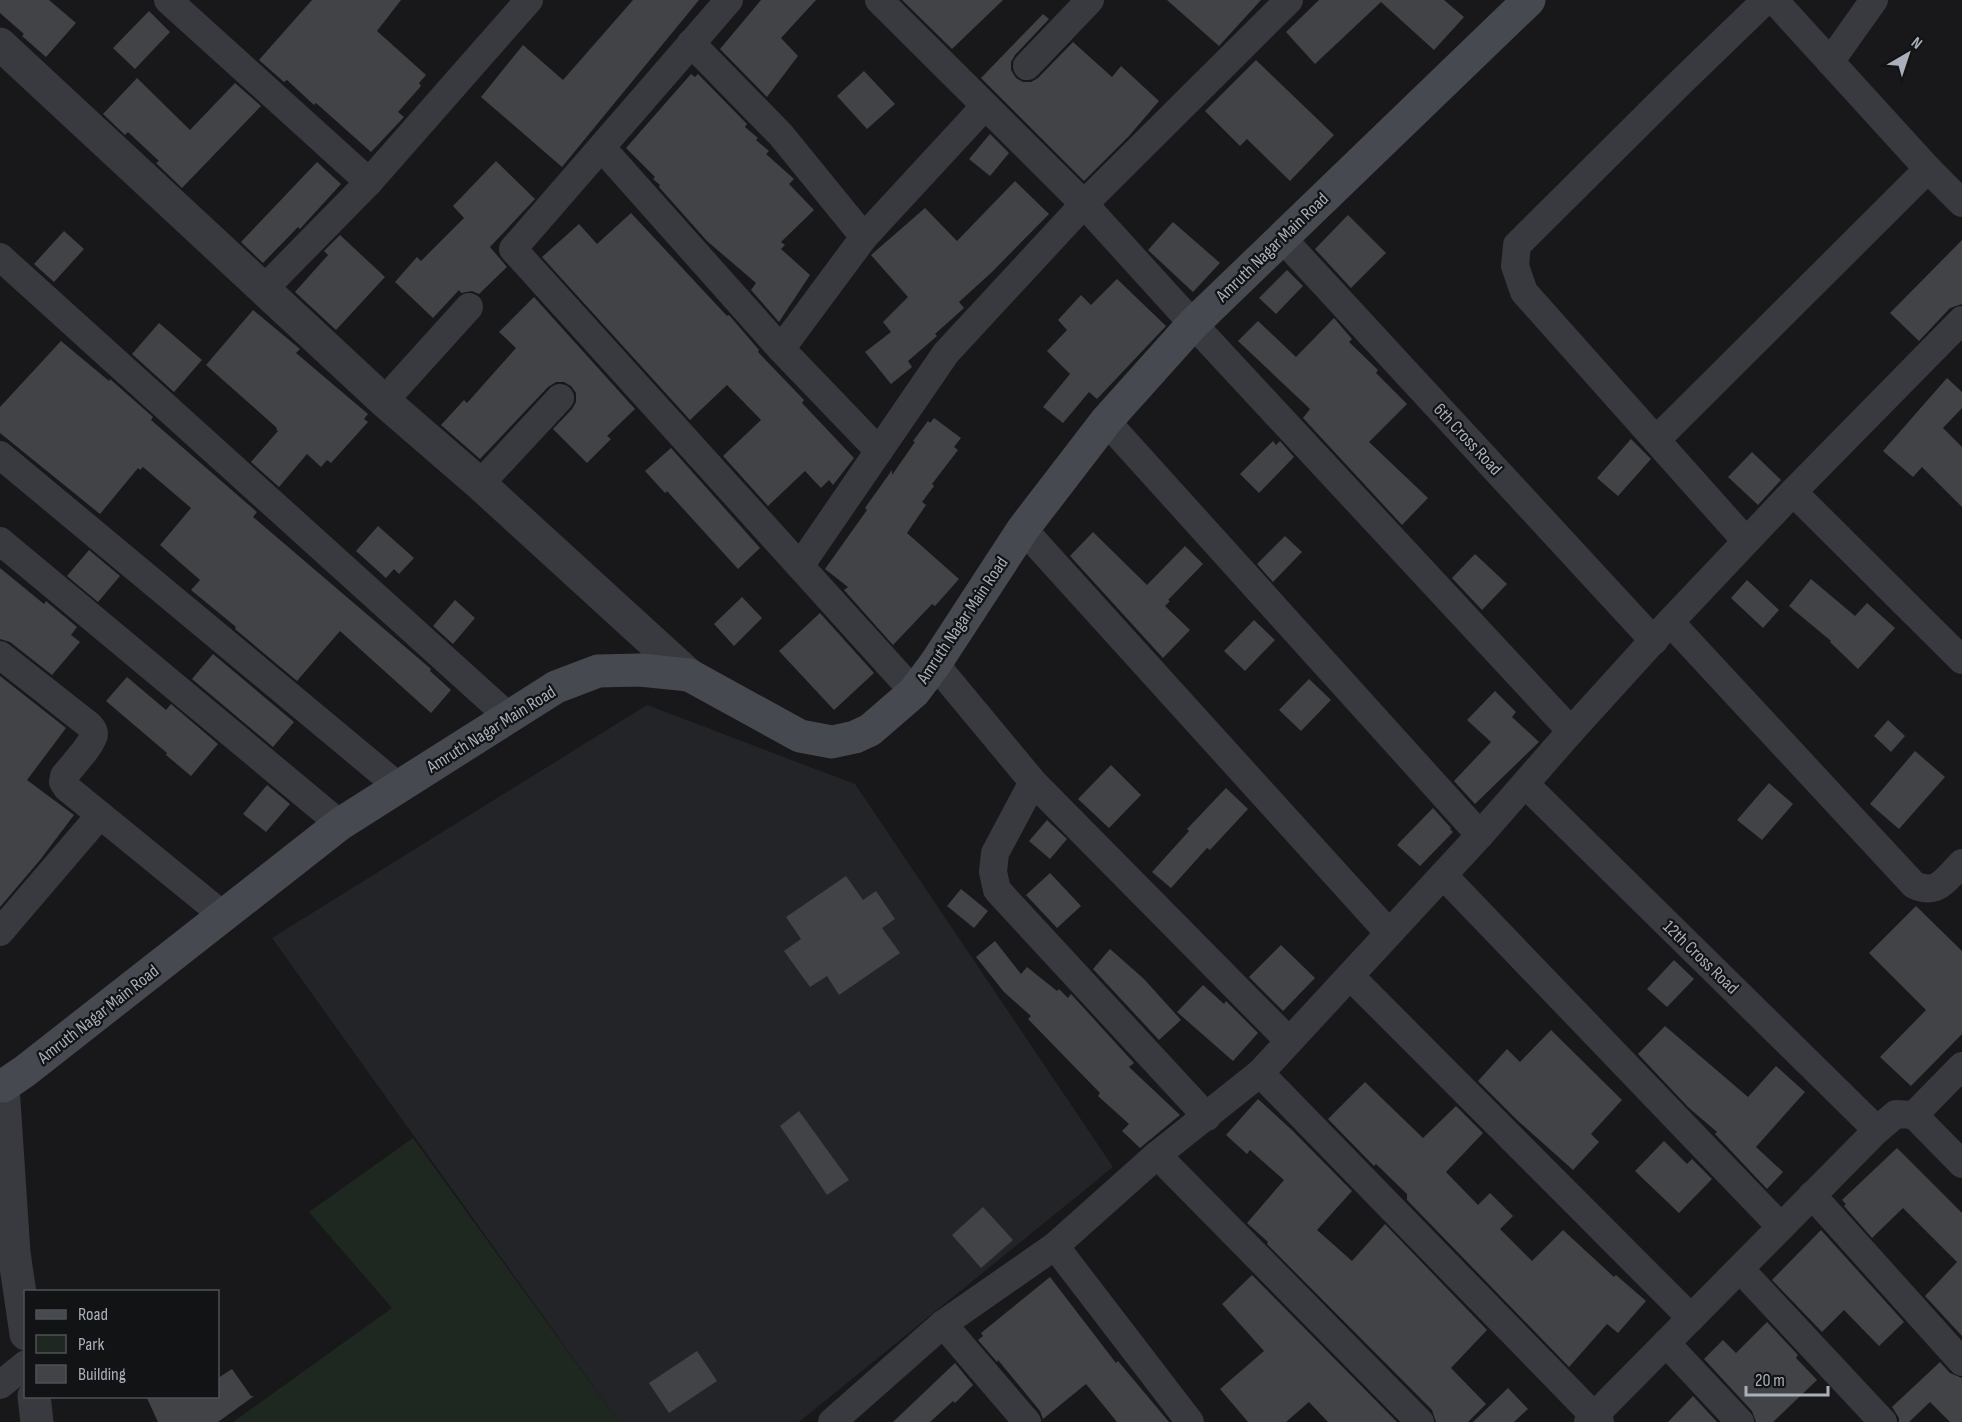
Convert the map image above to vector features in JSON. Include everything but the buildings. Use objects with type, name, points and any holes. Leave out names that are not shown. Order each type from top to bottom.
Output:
[{"type":"main road","name":"Amruth Nagar Main Road","points":[[1,1086],[26,1071],[340,824],[556,687],[598,671],[640,670],[689,675],[800,736],[832,742],[855,737],[870,730],[914,692],[935,664],[1023,529],[1106,421],[1193,324],[1529,0]]},
{"type":"street","points":[[168,0],[369,182]]},
{"type":"street","points":[[264,289],[369,182],[529,0]]},
{"type":"street","points":[[729,0],[513,249],[914,692]]},
{"type":"street","points":[[879,0],[1084,204],[1570,731]]},
{"type":"street","points":[[1027,66],[1090,0]]},
{"type":"street","points":[[800,566],[946,353],[1084,204],[1289,0]]},
{"type":"street","points":[[1746,541],[1524,292],[1515,266],[1516,245],[1766,0]]},
{"type":"street","points":[[1774,0],[1928,170],[1962,202]]},
{"type":"street","points":[[1830,62],[1874,0]]},
{"type":"street","points":[[692,43],[781,135],[864,237]]},
{"type":"street","points":[[0,44],[384,401],[480,484],[689,675]]},
{"type":"street","points":[[781,349],[864,237],[985,106]]},
{"type":"street","points":[[602,148],[781,349],[879,451]]},
{"type":"street","points":[[1656,440],[1928,170]]},
{"type":"street","name":"6th Cross Road","points":[[1282,237],[1662,632],[1914,885],[1928,890],[1938,887],[1962,863]]},
{"type":"street","points":[[0,257],[508,716]]},
{"type":"street","points":[[384,401],[469,307]]},
{"type":"street","points":[[832,1422],[943,1324],[1055,1246],[1157,1155],[1260,1073],[1480,835],[1570,731],[1746,541],[1962,320]]},
{"type":"street","points":[[480,484],[560,398]]},
{"type":"street","points":[[1106,421],[1480,835]]},
{"type":"street","points":[[0,455],[399,788]]},
{"type":"street","points":[[1793,492],[1962,660]]},
{"type":"street","points":[[1023,529],[1389,933]]},
{"type":"street","points":[[0,541],[340,824]]},
{"type":"street","points":[[0,655],[89,724],[94,734],[64,776],[63,782],[67,788],[224,916]]},
{"type":"street","points":[[935,664],[1033,782],[1289,1041]]},
{"type":"street","points":[[1033,782],[995,853],[993,872],[997,890],[1207,1117]]},
{"type":"street","name":"12th Cross Road","points":[[1525,784],[1877,1130]]},
{"type":"street","points":[[0,932],[100,815]]},
{"type":"street","points":[[1443,875],[1781,1227]]},
{"type":"street","points":[[1350,976],[1691,1318]]},
{"type":"street","points":[[1914,1115],[1962,1066]]},
{"type":"street","points":[[1260,1073],[1594,1420],[1666,1343],[1812,1195],[1896,1114],[1914,1115],[1962,1164]]},
{"type":"street","points":[[1,1086],[7,1249],[24,1325]]},
{"type":"street","points":[[1157,1155],[1420,1422]]},
{"type":"street","points":[[1812,1195],[1962,1362]]},
{"type":"street","points":[[1055,1246],[1190,1422]]},
{"type":"street","points":[[1740,1269],[1883,1422]]},
{"type":"street","points":[[943,1324],[1027,1422]]},
{"type":"street","points":[[1666,1343],[1740,1422]]},
{"type":"street","points":[[0,1384],[24,1366]]},
{"type":"street","points":[[34,1398],[37,1422]]},
{"type":"shaded area","points":[[647,705],[855,784],[1113,1167],[799,1422],[619,1422],[272,938]]},
{"type":"green space","points":[[413,1138],[619,1422],[233,1422],[392,1308],[309,1212]]}]
